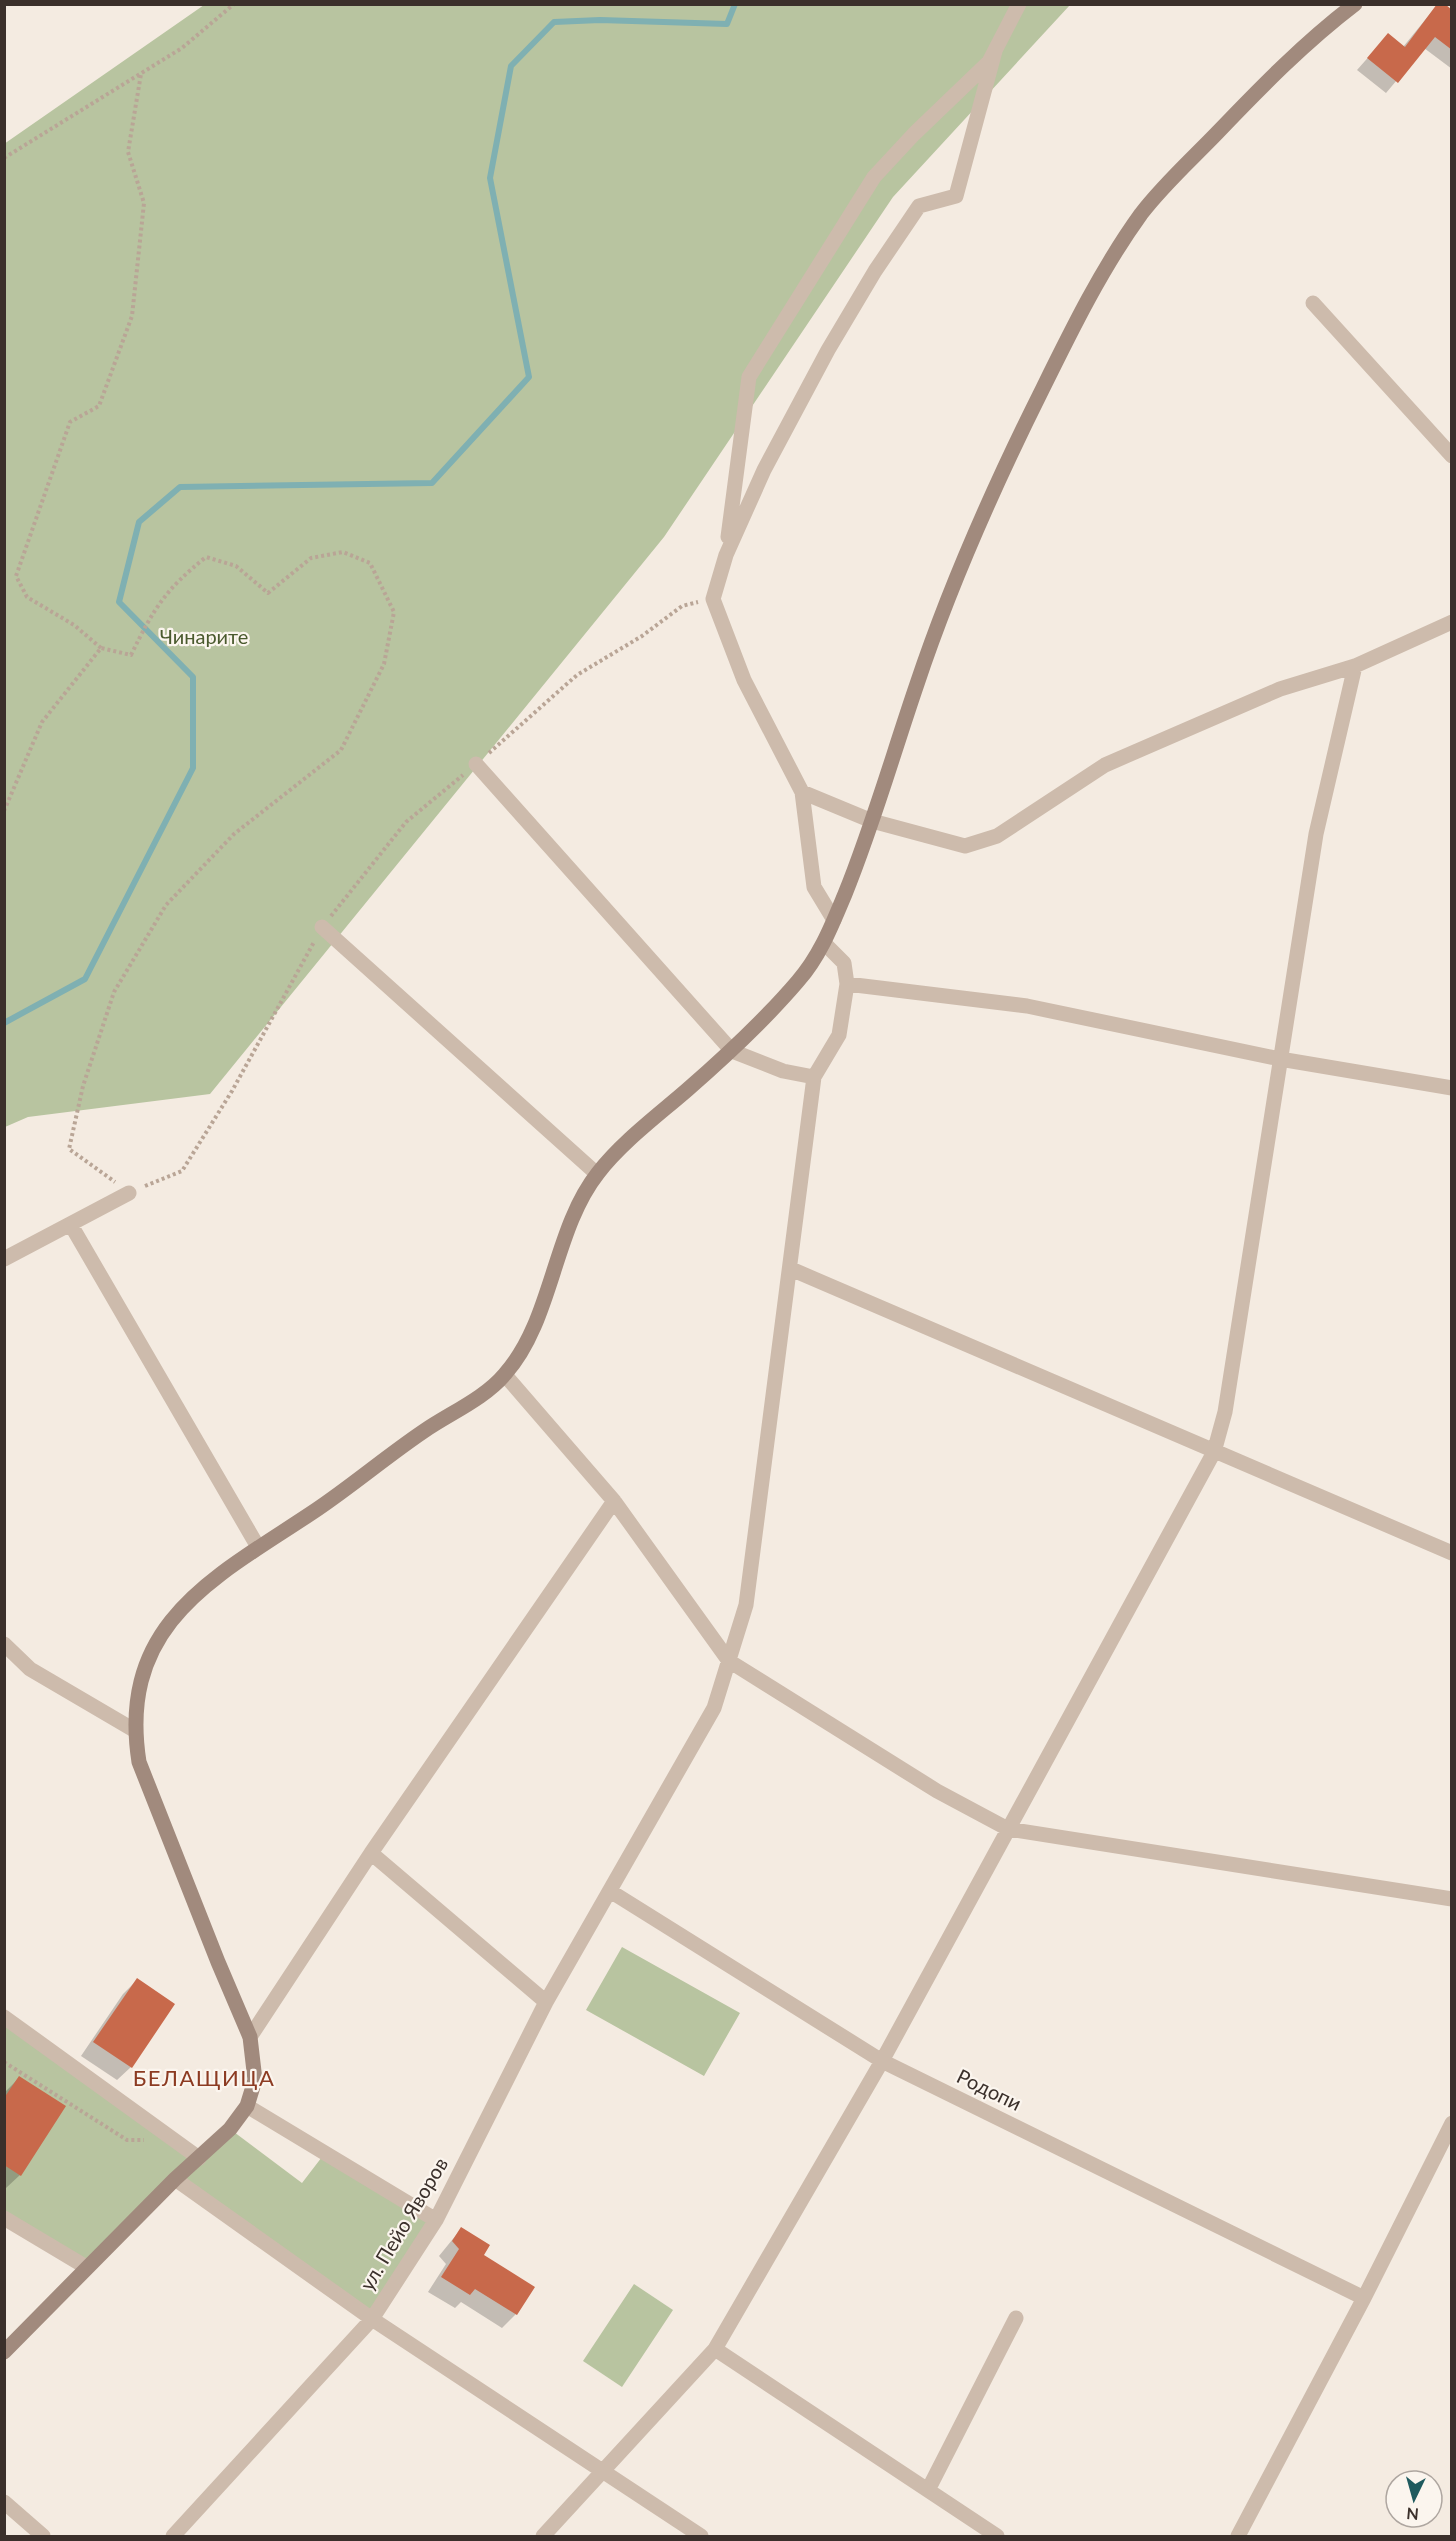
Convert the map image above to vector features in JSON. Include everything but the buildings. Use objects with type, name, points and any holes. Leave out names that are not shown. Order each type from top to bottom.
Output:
[{"type":"street","points":[[726,555],[749,378],[874,177],[914,134],[989,62],[1019,4]]},
{"type":"street","points":[[4,2352],[175,2179],[230,2129],[248,2106],[255,2080],[250,2037],[139,1762],[134,1730],[139,1691],[145,1671],[165,1627],[192,1595],[258,1547],[319,1508],[423,1431],[484,1393],[505,1375],[531,1330],[572,1223],[597,1174],[644,1126],[732,1051],[804,974],[824,943],[872,821],[919,677],[969,543],[1082,310],[1143,213],[1266,83],[1355,4]]},
{"type":"street","points":[[834,920],[814,887],[802,792],[744,680],[713,599],[726,555],[764,470],[828,350],[875,271],[920,206],[956,196],[995,51]]},
{"type":"street","points":[[1313,303],[1452,456]]},
{"type":"street","points":[[802,792],[872,821],[965,846],[997,836],[1105,765],[1280,689],[1354,666],[1452,622]]},
{"type":"street","points":[[543,2536],[715,2349],[882,2061],[1214,1452],[1225,1412],[1316,834],[1354,666]]},
{"type":"street","points":[[476,764],[732,1051],[783,1071],[814,1077],[839,1035],[847,984],[844,963],[824,943]]},
{"type":"street","points":[[322,927],[597,1174]]},
{"type":"street","points":[[847,984],[1027,1006],[1280,1059],[1452,1088]]},
{"type":"street","name":"ул. Пейо Яворов","points":[[173,2536],[372,2319],[436,2220],[546,2001],[714,1708],[746,1605],[814,1077]]},
{"type":"street","points":[[4,1259],[129,1193]]},
{"type":"street","points":[[71,1225],[258,1547]]},
{"type":"street","points":[[790,1269],[1452,1553]]},
{"type":"street","points":[[505,1375],[614,1501],[729,1661],[937,1791],[1008,1829],[1452,1899]]},
{"type":"street","points":[[250,2037],[371,1853],[614,1501]]},
{"type":"street","points":[[4,1644],[30,1669],[134,1730]]},
{"type":"street","points":[[371,1853],[546,2001]]},
{"type":"street","name":"Родопи","points":[[610,1891],[882,2061],[1364,2298]]},
{"type":"street","points":[[4,2017],[199,2158]]},
{"type":"street","points":[[248,2106],[436,2220]]},
{"type":"street","points":[[1238,2536],[1364,2298],[1452,2123]]},
{"type":"street","points":[[175,2179],[372,2319],[700,2536]]},
{"type":"street","points":[[4,2218],[86,2267]]},
{"type":"street","points":[[928,2490],[1016,2318]]},
{"type":"street","points":[[715,2349],[997,2536]]},
{"type":"street","points":[[4,2502],[43,2536]]},
{"type":"path","points":[[4,158],[182,48],[234,4]]},
{"type":"path","points":[[141,74],[128,152],[144,202],[132,316],[99,406],[70,422],[16,576],[27,597],[74,625],[101,648],[131,655],[150,615],[174,583],[206,557],[236,566],[268,593],[311,558],[343,552],[370,563],[394,612],[384,664],[341,750],[234,834],[166,905],[114,992],[83,1086],[69,1149],[129,1193],[182,1171],[232,1091],[322,927],[406,822],[577,675],[642,636],[682,606],[713,599]]},
{"type":"path","points":[[4,811],[42,722],[101,648]]},
{"type":"path","points":[[4,2062],[127,2140],[174,2140]]},
{"type":"green space","name":"Чинарите","points":[[204,5],[1070,5],[893,197],[664,537],[210,1094],[28,1117],[5,1127],[4,144]]},
{"type":"green space","points":[[622,1947],[740,2013],[704,2076],[586,2010]]},
{"type":"green space","points":[[4,2017],[199,2157],[230,2129],[302,2183],[325,2153],[436,2220],[372,2319],[175,2179],[86,2267],[5,2218]]},
{"type":"green space","points":[[634,2284],[673,2310],[622,2387],[583,2361]]},
{"type":"waterway","points":[[4,1023],[85,979],[193,768],[193,677],[119,602],[139,522],[180,487],[432,483],[529,377],[490,178],[511,66],[554,22],[600,20],[727,24],[735,4]]},
{"type":"district","name":"БЕЛАЩИЦА","points":[[204,2078]]}]
